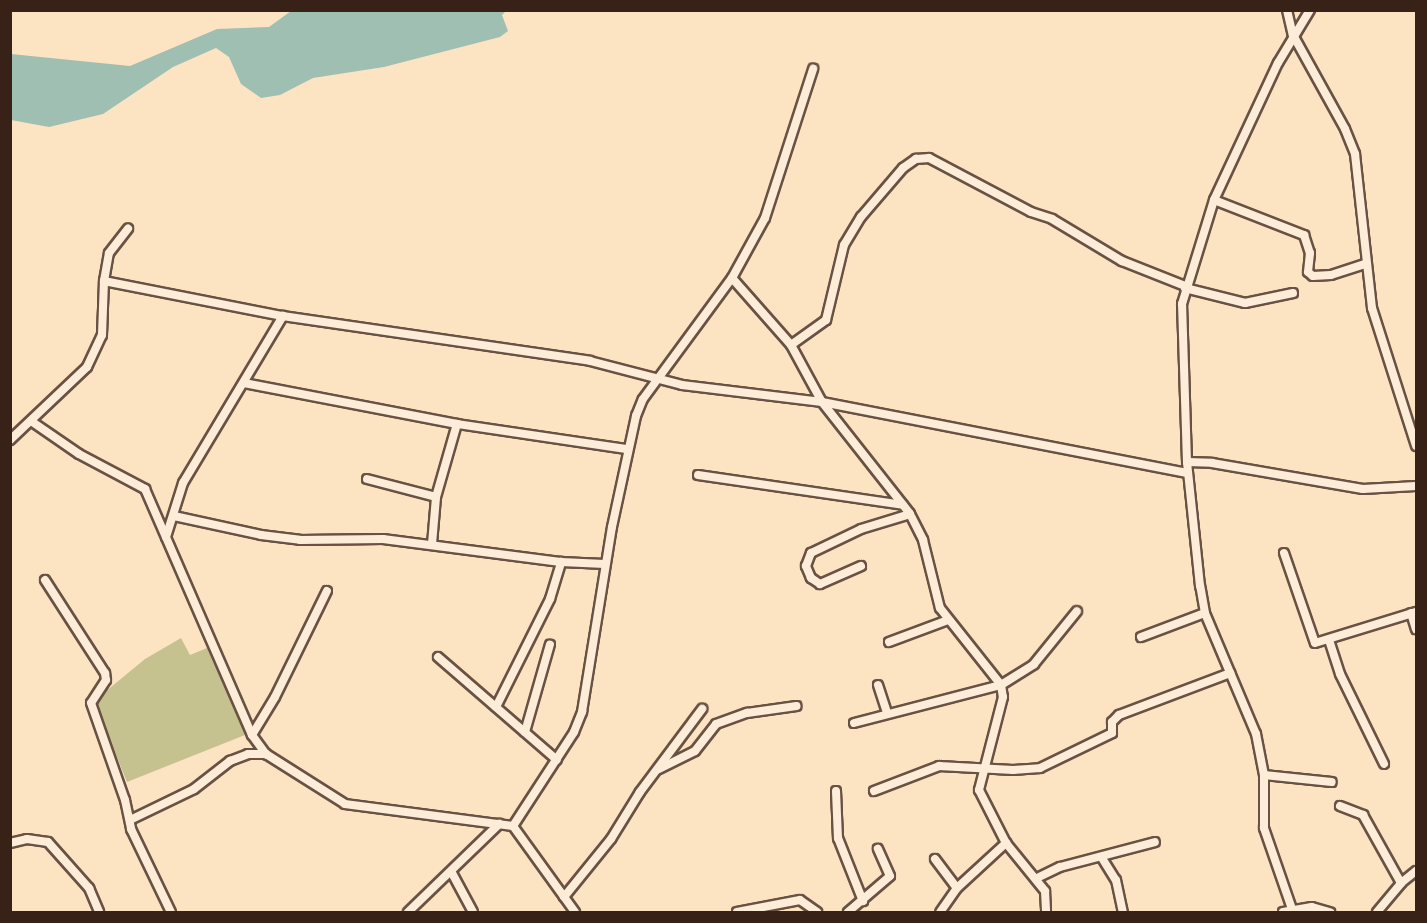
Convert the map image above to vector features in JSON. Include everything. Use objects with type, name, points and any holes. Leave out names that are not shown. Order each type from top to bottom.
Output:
[{"type":"street","points":[[1287,10],[1293,35],[1350,140],[1360,199],[1365,264],[1377,329],[1416,446]]},
{"type":"street","points":[[1292,909],[1264,828],[1264,775],[1256,734],[1205,613],[1194,555],[1186,462],[1185,287],[1214,200],[1293,35],[1310,10]]},
{"type":"street","points":[[513,826],[557,760],[582,712],[605,564],[627,449],[636,416],[658,378],[732,278],[765,218],[813,69]]},
{"type":"street","points":[[791,345],[826,320],[844,245],[861,217],[903,168],[916,159],[929,158],[1031,212],[1052,219],[1122,261],[1185,287],[1245,303],[1293,294]]},
{"type":"street","points":[[1214,200],[1304,235],[1310,253],[1308,272],[1313,276],[1331,275],[1365,264]]},
{"type":"street","points":[[10,440],[87,367],[102,335],[104,281],[109,253],[128,229]]},
{"type":"street","points":[[732,278],[791,345],[822,402],[910,514],[923,540],[935,596],[948,620],[1001,685],[1003,697],[983,766],[979,790],[1006,843],[1037,878],[1045,891],[1046,912]]},
{"type":"street","points":[[104,281],[283,316],[590,361],[658,378],[822,402],[1187,473]]},
{"type":"street","points":[[166,537],[183,483],[283,316]]},
{"type":"street","points":[[244,383],[457,424],[627,449]]},
{"type":"street","points":[[32,421],[79,454],[141,484],[252,735],[266,754],[345,804],[513,826]]},
{"type":"street","points":[[432,544],[436,497],[457,424]]},
{"type":"street","points":[[1186,462],[1212,463],[1354,488],[1416,486]]},
{"type":"street","points":[[698,475],[903,505]]},
{"type":"street","points":[[367,479],[436,497]]},
{"type":"street","points":[[861,566],[820,584],[811,578],[806,566],[811,553],[861,529],[910,514]]},
{"type":"street","points":[[174,516],[261,536],[300,540],[383,539],[561,562],[605,564]]},
{"type":"street","points":[[1284,553],[1314,643],[1414,613],[1416,629]]},
{"type":"street","points":[[496,707],[550,599],[561,562]]},
{"type":"street","points":[[45,580],[105,673],[106,680],[91,703],[130,820],[130,829],[171,912]]},
{"type":"street","points":[[252,735],[302,646],[327,591]]},
{"type":"street","points":[[854,723],[1001,685],[1034,664],[1077,611]]},
{"type":"street","points":[[1141,637],[1205,613]]},
{"type":"street","points":[[889,642],[948,620]]},
{"type":"street","points":[[1329,640],[1340,674],[1384,764]]},
{"type":"street","points":[[525,732],[550,644]]},
{"type":"street","points":[[438,657],[557,760]]},
{"type":"street","points":[[874,791],[939,766],[983,766],[1013,770],[1040,768],[1112,734],[1112,722],[1119,715],[1230,673]]},
{"type":"street","points":[[878,685],[887,713]]},
{"type":"street","points":[[659,769],[695,752],[716,724],[747,713],[797,706]]},
{"type":"street","points":[[564,897],[611,839],[702,709]]},
{"type":"street","points":[[130,820],[194,789],[230,761],[248,754],[266,754]]},
{"type":"street","points":[[1264,775],[1332,782]]},
{"type":"street","points":[[836,791],[838,838],[863,901]]},
{"type":"street","points":[[1340,806],[1363,815],[1401,883]]},
{"type":"street","points":[[413,911],[499,825]]},
{"type":"street","points":[[513,826],[576,912]]},
{"type":"street","points":[[10,843],[27,839],[48,842],[85,882],[99,912]]},
{"type":"street","points":[[1037,878],[1060,867],[1102,858],[1155,842]]},
{"type":"street","points":[[940,912],[957,888],[1006,843]]},
{"type":"street","points":[[848,912],[890,876],[878,849]]},
{"type":"street","points":[[1102,858],[1116,880],[1123,912]]},
{"type":"street","points":[[935,859],[957,888]]},
{"type":"street","points":[[1377,912],[1401,883],[1416,871]]},
{"type":"street","points":[[452,873],[472,912]]},
{"type":"street","points":[[737,912],[774,909],[800,900],[817,912]]},
{"type":"street","points":[[1283,912],[1312,907],[1330,912]]},
{"type":"shaded area","points":[[291,11],[506,11],[502,15],[508,31],[500,37],[384,67],[313,78],[280,95],[261,98],[241,84],[229,57],[216,48],[173,67],[103,114],[49,127],[11,120],[11,54],[130,66],[217,29],[269,27]]},
{"type":"shaded area","points":[[181,638],[190,655],[207,648],[245,735],[127,782],[94,701],[145,659]]}]
